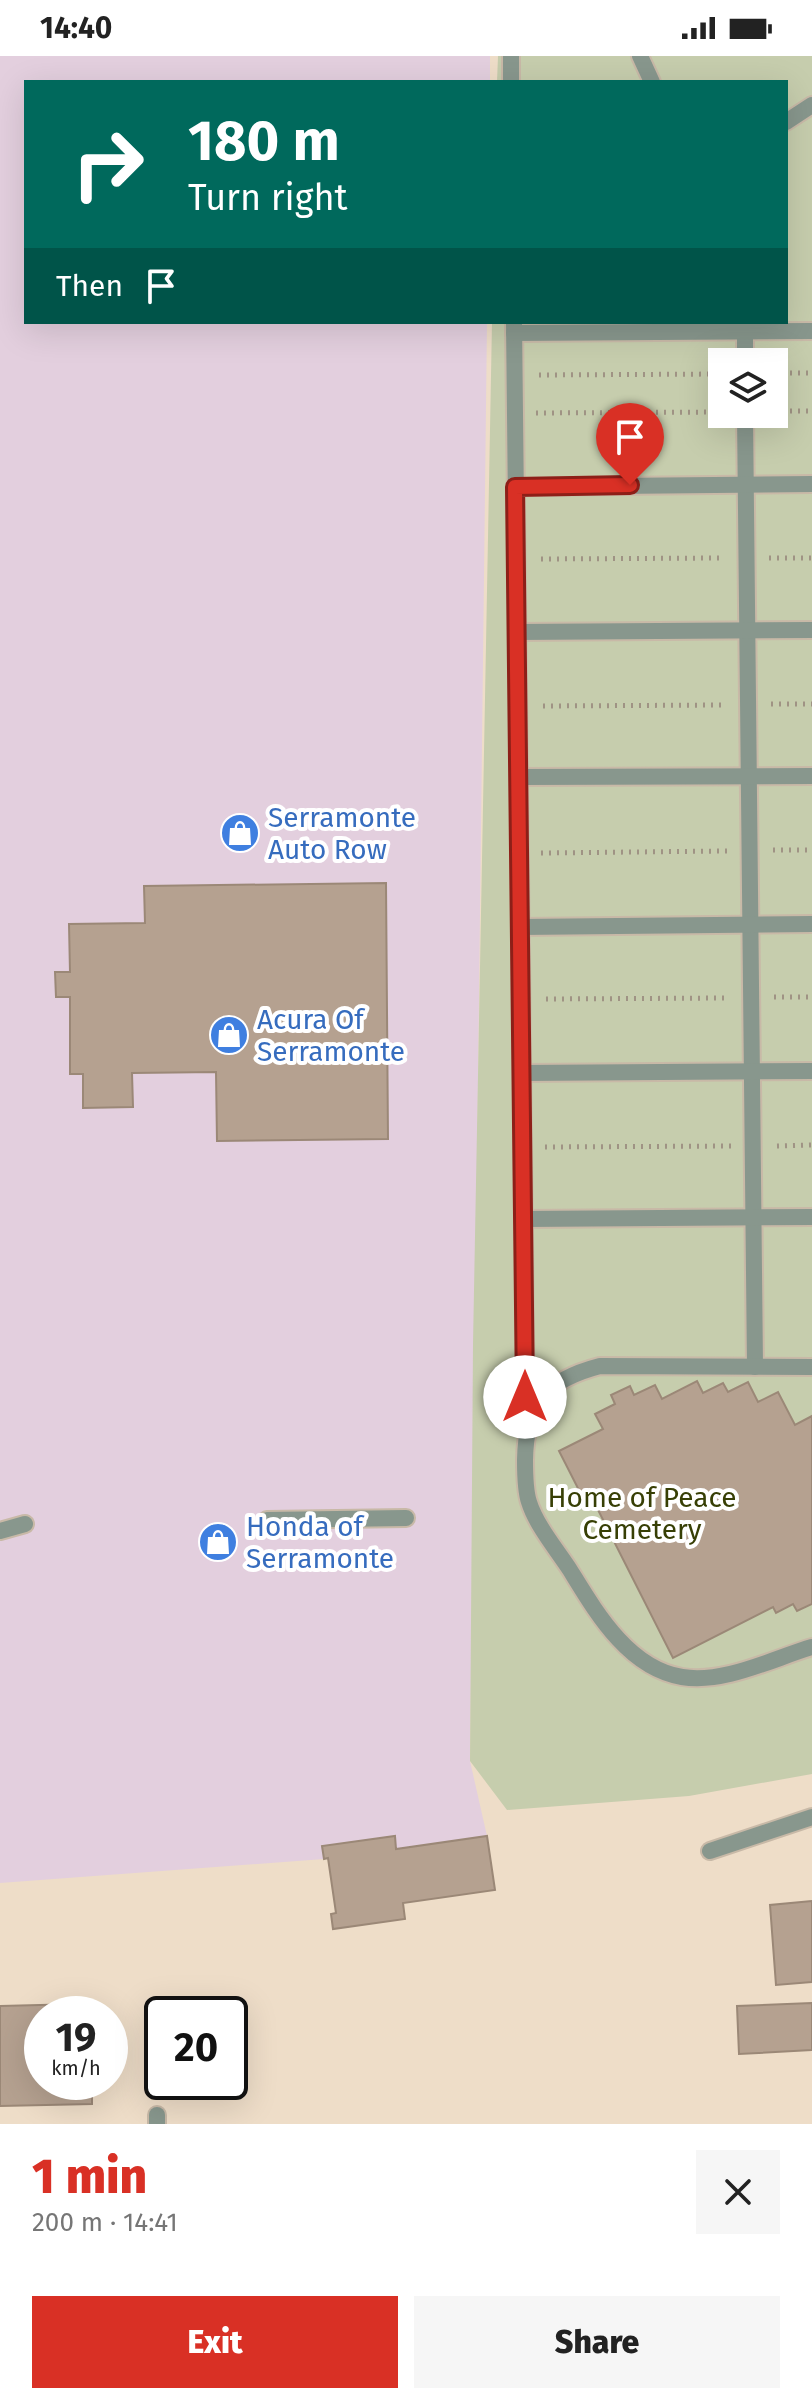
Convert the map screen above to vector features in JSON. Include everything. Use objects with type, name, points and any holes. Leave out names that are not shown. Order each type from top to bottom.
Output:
[{"type":"lane","points":[[511,56],[511,80]]},
{"type":"lane","points":[[640,56],[651,80]]},
{"type":"lane","points":[[788,121],[812,105]]},
{"type":"lane","points":[[745,326],[745,348]]},
{"type":"lane","points":[[812,331],[745,326],[514,327],[522,1148],[529,1503],[614,1637],[644,1660],[679,1677],[710,1679],[812,1647]]},
{"type":"lane","points":[[745,428],[755,1367]]},
{"type":"lane","points":[[515,487],[812,484]]},
{"type":"lane","points":[[517,632],[812,630]]},
{"type":"lane","points":[[519,777],[812,776]]},
{"type":"lane","points":[[520,927],[812,924]]},
{"type":"lane","points":[[522,1073],[812,1071]]},
{"type":"lane","points":[[523,1219],[812,1217]]},
{"type":"lane","points":[[526,1426],[540,1398],[568,1375],[590,1369],[812,1367]]},
{"type":"lane","points":[[267,1520],[406,1518]]},
{"type":"lane","points":[[0,1531],[25,1524]]},
{"type":"lane","points":[[710,1851],[812,1817]]},
{"type":"path","points":[[788,373],[812,373]]},
{"type":"path","points":[[514,375],[708,374]]},
{"type":"path","points":[[788,411],[812,411]]},
{"type":"path","points":[[515,414],[708,412]]},
{"type":"path","points":[[516,559],[812,558]]},
{"type":"path","points":[[518,706],[812,704]]},
{"type":"path","points":[[520,853],[812,850]]},
{"type":"path","points":[[521,999],[812,997]]},
{"type":"path","points":[[522,1148],[812,1145]]},
{"type":"shaded area","name":"Serramonte Auto Row","points":[[0,56],[490,56],[490,80],[24,80],[24,324],[487,324],[470,1761],[487,1836],[396,1849],[394,1836],[322,1846],[324,1859],[0,1883]]},
{"type":"green space","name":"Home of Peace Cemetery","points":[[498,56],[812,56],[812,1774],[689,1796],[507,1810],[470,1761],[473,1344],[492,324],[788,324],[788,80],[497,80]]},
{"type":"building","name":"Acura Of Serramonte","points":[[386,883],[388,1139],[217,1141],[216,1072],[132,1073],[133,1107],[83,1108],[83,1074],[70,1074],[70,997],[56,997],[55,972],[70,972],[69,924],[145,923],[144,886]]},
{"type":"building","points":[[697,1381],[703,1393],[723,1383],[728,1392],[748,1382],[758,1402],[778,1392],[795,1425],[812,1416],[812,1604],[797,1611],[793,1604],[776,1613],[773,1607],[673,1658],[592,1498],[585,1502],[559,1451],[603,1429],[595,1414],[615,1404],[611,1395],[630,1386],[634,1395],[655,1385],[662,1399]]},
{"type":"building","points":[[395,1836],[396,1849],[487,1836],[495,1890],[403,1903],[405,1919],[333,1929],[331,1914],[336,1913],[328,1858],[324,1859],[322,1846]]},
{"type":"building","points":[[812,1901],[812,1982],[776,1985],[770,1905]]},
{"type":"building","points":[[812,2003],[812,2050],[739,2054],[737,2006]]},
{"type":"building","points":[[24,2005],[24,2100],[92,2100],[92,2104],[0,2106],[0,2006]]},
{"type":"place","name":"Serramonte Auto Row","points":[[240,833]]},
{"type":"place","name":"Acura Of Serramonte","points":[[229,1035]]},
{"type":"place","name":"Honda of Serramonte","points":[[218,1542]]},
{"type":"route","points":[[525,1397],[515,487],[630,485]]}]
